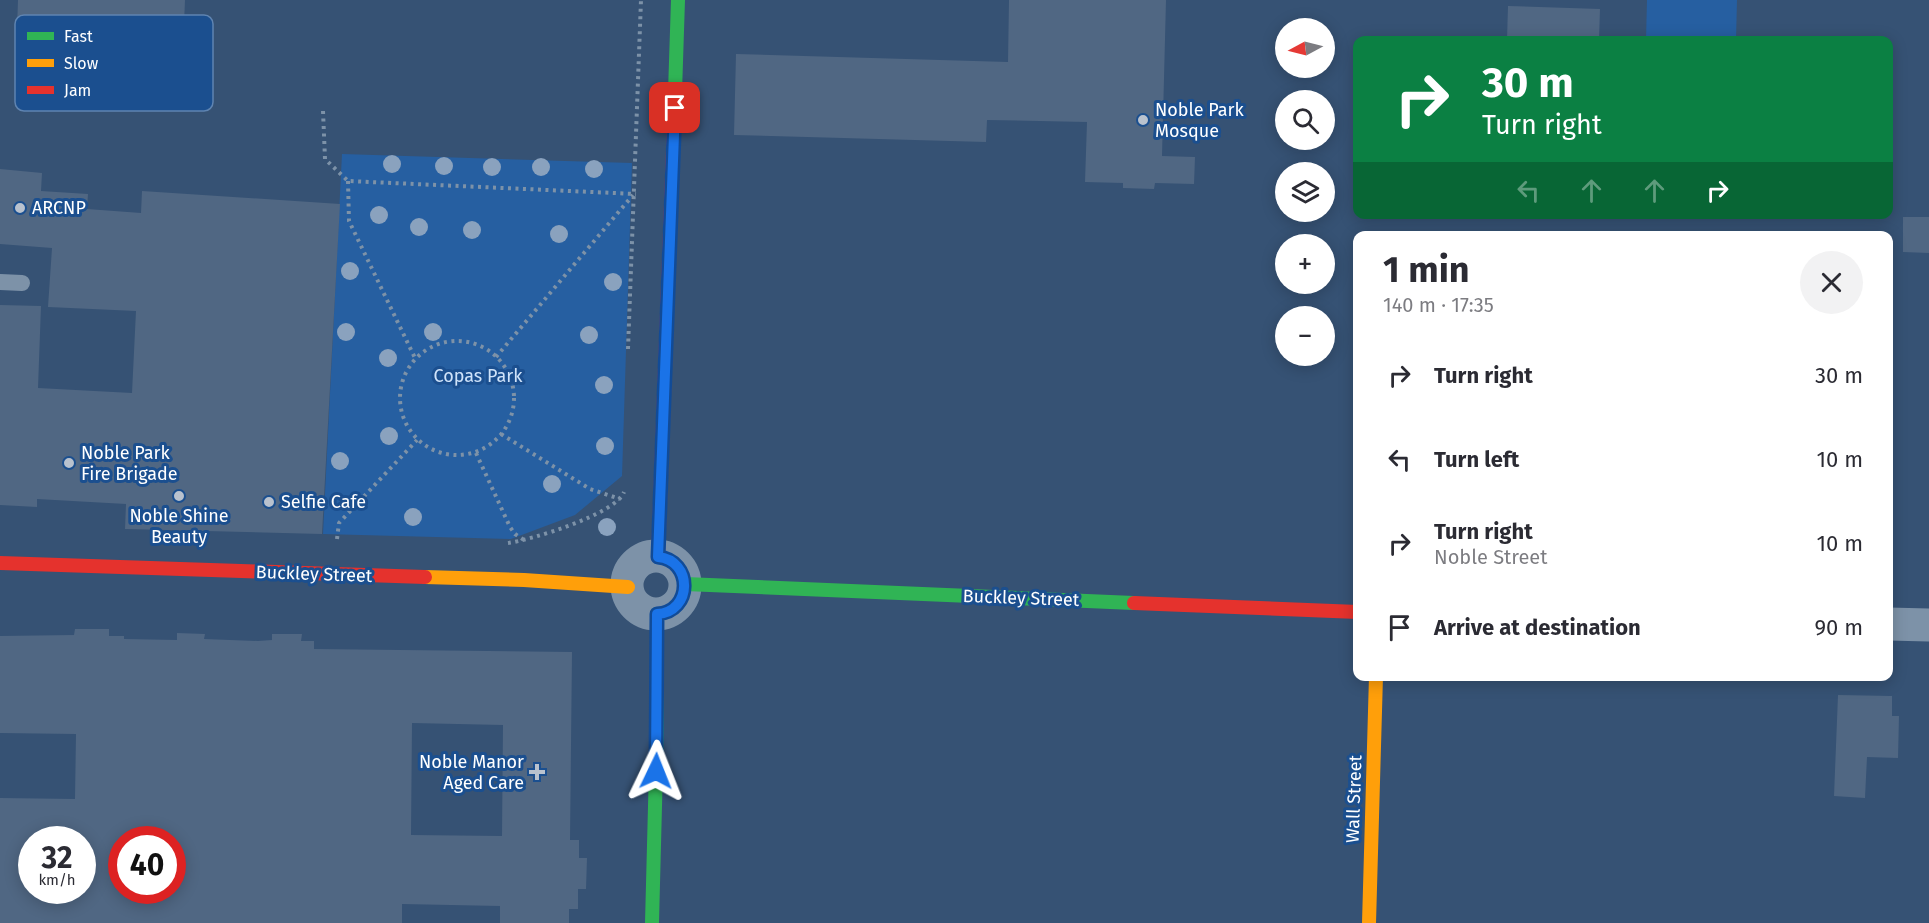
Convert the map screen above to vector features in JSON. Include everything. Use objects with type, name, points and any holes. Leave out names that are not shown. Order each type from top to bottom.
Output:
[{"type":"street","points":[[658,557],[678,0]]},
{"type":"street","points":[[658,557],[671,560],[679,567],[684,576],[685,585],[684,595],[679,603],[672,610],[657,614],[638,608],[632,600],[628,587],[633,568],[641,561],[658,557]]},
{"type":"street","name":"Buckley Street","points":[[0,563],[524,580],[628,587]]},
{"type":"street","name":"Buckley Street","points":[[685,585],[1353,612]]},
{"type":"street","points":[[652,923],[657,728],[657,614]]},
{"type":"street","points":[[1893,620],[1929,625]]},
{"type":"street","name":"Wall Street","points":[[1369,923],[1376,681]]},
{"type":"lane","points":[[0,282],[22,283]]},
{"type":"path","points":[[628,356],[641,0]]},
{"type":"path","points":[[323,111],[325,159],[348,181],[672,195]]},
{"type":"path","points":[[348,181],[349,221],[415,358]]},
{"type":"path","points":[[496,357],[633,194]]},
{"type":"path","points":[[455,341],[482,346],[496,357],[507,370],[513,386],[514,403],[510,419],[501,434],[490,445],[476,453],[460,456],[429,449],[417,440],[406,425],[400,408],[400,390],[405,373],[415,358],[429,348],[455,341]]},
{"type":"path","points":[[501,434],[590,489],[620,499]]},
{"type":"path","points":[[348,539],[337,539],[339,523],[417,440]]},
{"type":"path","points":[[476,453],[510,527],[524,541]]},
{"type":"path","points":[[497,543],[524,541],[589,518],[624,495],[624,483]]},
{"type":"path","points":[[524,541],[524,580]]},
{"type":"green space","points":[[1647,0],[1737,0],[1736,36],[1646,36]]},
{"type":"green space","name":"Copas Park","points":[[342,154],[632,163],[622,476],[575,515],[511,539],[323,534]]},
{"type":"building","points":[[18,0],[185,0],[184,15],[17,15]]},
{"type":"building","points":[[1009,0],[1166,0],[1162,156],[1195,157],[1194,184],[1155,183],[1154,189],[1123,188],[1123,183],[1085,182],[1087,122],[987,120],[986,142],[734,135],[736,54],[1008,62]]},
{"type":"building","points":[[1508,6],[1600,9],[1599,36],[1507,36]]},
{"type":"building","points":[[0,169],[42,173],[41,191],[88,194],[87,209],[141,213],[142,191],[340,204],[322,534],[125,529],[126,504],[37,499],[37,507],[0,505],[0,305],[41,306],[38,388],[132,393],[136,311],[48,307],[52,248],[0,244]]},
{"type":"building","points":[[1903,217],[1929,217],[1929,253],[1903,252]]},
{"type":"building","name":"Noble Manor Aged Care","points":[[75,629],[109,629],[109,636],[124,636],[124,639],[177,640],[177,633],[205,634],[204,639],[258,641],[272,640],[272,634],[302,634],[301,641],[314,641],[314,649],[572,652],[570,840],[579,840],[579,858],[587,858],[586,889],[578,889],[578,909],[569,909],[569,923],[500,923],[500,906],[402,904],[402,923],[0,923],[0,798],[75,799],[76,734],[0,733],[0,636],[74,635]],"holes":[[[412,723],[503,725],[502,836],[411,835]]]},
{"type":"building","points":[[1838,695],[1892,696],[1892,716],[1899,716],[1898,758],[1867,757],[1865,798],[1834,796]]},
{"type":"traffic: fast","points":[[674,123],[678,0]]},
{"type":"traffic: fast","points":[[685,584],[1134,603]]},
{"type":"traffic: fast","points":[[652,923],[657,728],[657,614]]},
{"type":"traffic: slow","points":[[425,577],[524,580],[628,587]]},
{"type":"traffic: slow","points":[[1369,923],[1376,681]]},
{"type":"traffic: jam","points":[[658,557],[674,123]]},
{"type":"traffic: jam","points":[[0,563],[425,577]]},
{"type":"traffic: jam","points":[[1134,603],[1353,612]]},
{"type":"place","name":"Noble Park Mosque","points":[[1143,120]]},
{"type":"place","name":"ARCNP","points":[[20,208]]},
{"type":"place","name":"Noble Park Fire Brigade","points":[[69,463]]},
{"type":"place","name":"Noble Shine Beauty","points":[[179,496]]},
{"type":"place","name":"Selfie Cafe","points":[[269,502]]},
{"type":"place","name":"Noble Manor Aged Care","points":[[537,772]]},
{"type":"route","points":[[656,771],[657,614],[672,610],[679,603],[684,595],[685,585],[684,576],[679,567],[671,560],[658,557],[675,108]]}]
